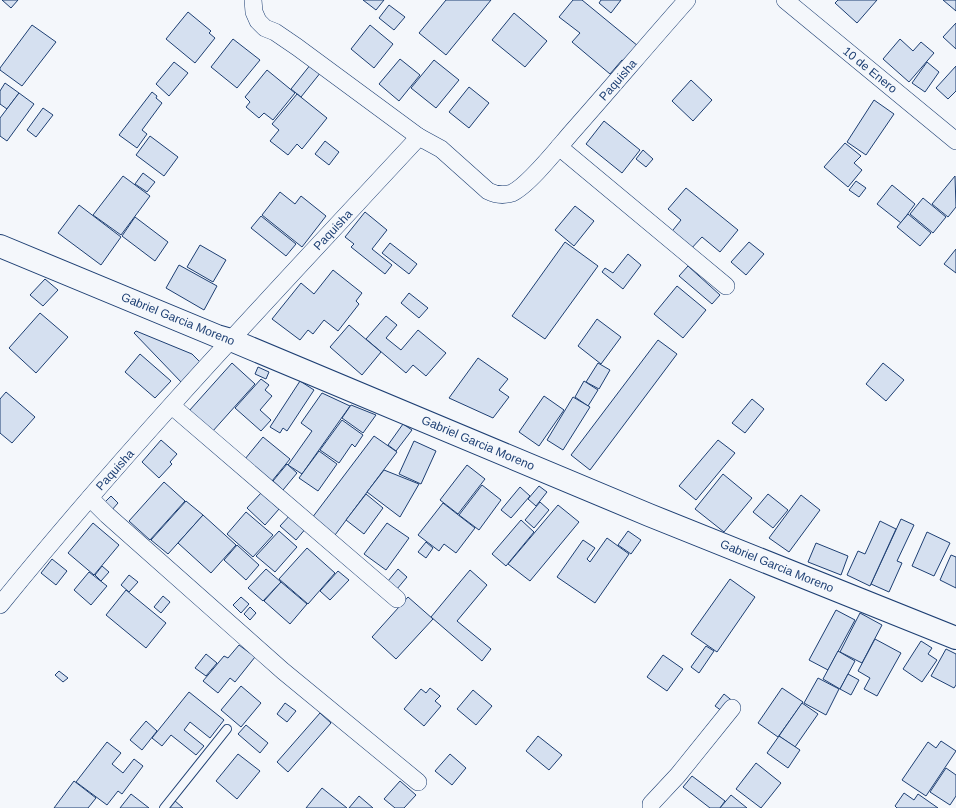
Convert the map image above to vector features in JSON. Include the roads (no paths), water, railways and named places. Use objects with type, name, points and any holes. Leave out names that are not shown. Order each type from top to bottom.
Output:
[{"type":"street","points":[[253,0],[254,12],[258,21],[265,28],[275,32],[298,47],[419,137]]},
{"type":"street","name":"Paquisha","points":[[0,605],[56,535],[231,340],[419,137],[441,149],[488,191],[504,195],[512,193],[519,189],[545,164],[687,0]]},
{"type":"street","name":"10 de Enero","points":[[784,0],[956,141]]},
{"type":"street","points":[[559,147],[726,286]]},
{"type":"street","name":"Gabriel Garcia Moreno","points":[[0,246],[217,336],[231,340],[650,515],[956,638]]},
{"type":"street","points":[[172,406],[397,599]]},
{"type":"street","points":[[90,498],[107,515],[282,671],[418,782]]},
{"type":"street","points":[[651,808],[651,804],[678,775],[732,708]]},
{"type":"lane","points":[[164,808],[227,730]]}]
